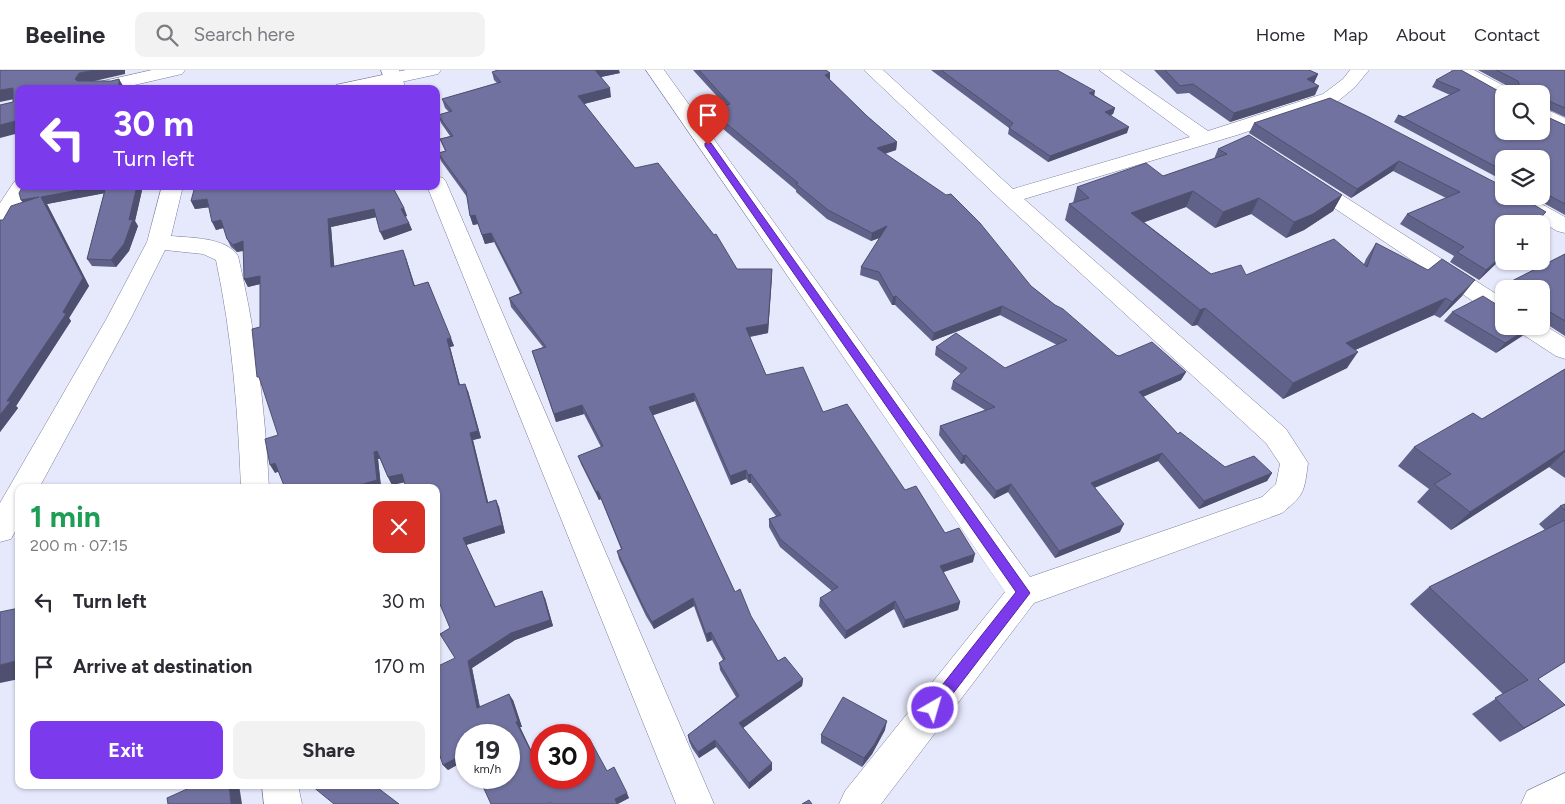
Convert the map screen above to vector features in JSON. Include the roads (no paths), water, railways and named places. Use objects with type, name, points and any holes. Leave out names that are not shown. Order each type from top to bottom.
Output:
[{"type":"street","points":[[110,85],[176,70]]},
{"type":"street","points":[[361,85],[432,70]]},
{"type":"street","points":[[655,70],[1023,593]]},
{"type":"street","points":[[858,804],[1023,593],[1272,506],[1290,490],[1294,463],[1276,436],[1009,197],[873,70]]},
{"type":"street","points":[[1108,70],[1204,138]]},
{"type":"street","points":[[1461,70],[1495,89]]},
{"type":"street","points":[[1009,197],[1204,138],[1338,102],[1362,71]]},
{"type":"street","points":[[1550,118],[1565,126]]},
{"type":"street","points":[[1230,131],[1255,147]]},
{"type":"street","points":[[1288,169],[1495,304]]},
{"type":"street","points":[[0,191],[15,186]]},
{"type":"street","points":[[0,220],[17,190]]},
{"type":"street","points":[[26,484],[119,318],[158,242],[172,190]]},
{"type":"street","points":[[439,190],[695,804]]},
{"type":"street","points":[[1527,205],[1565,226]]},
{"type":"street","points":[[158,242],[208,247],[227,256],[234,285],[252,432],[255,484]]},
{"type":"street","points":[[1542,335],[1565,350]]},
{"type":"street","points":[[0,530],[15,503]]},
{"type":"street","points":[[281,789],[283,804]]},
{"type":"street","points":[[1540,804],[1565,791]]}]
